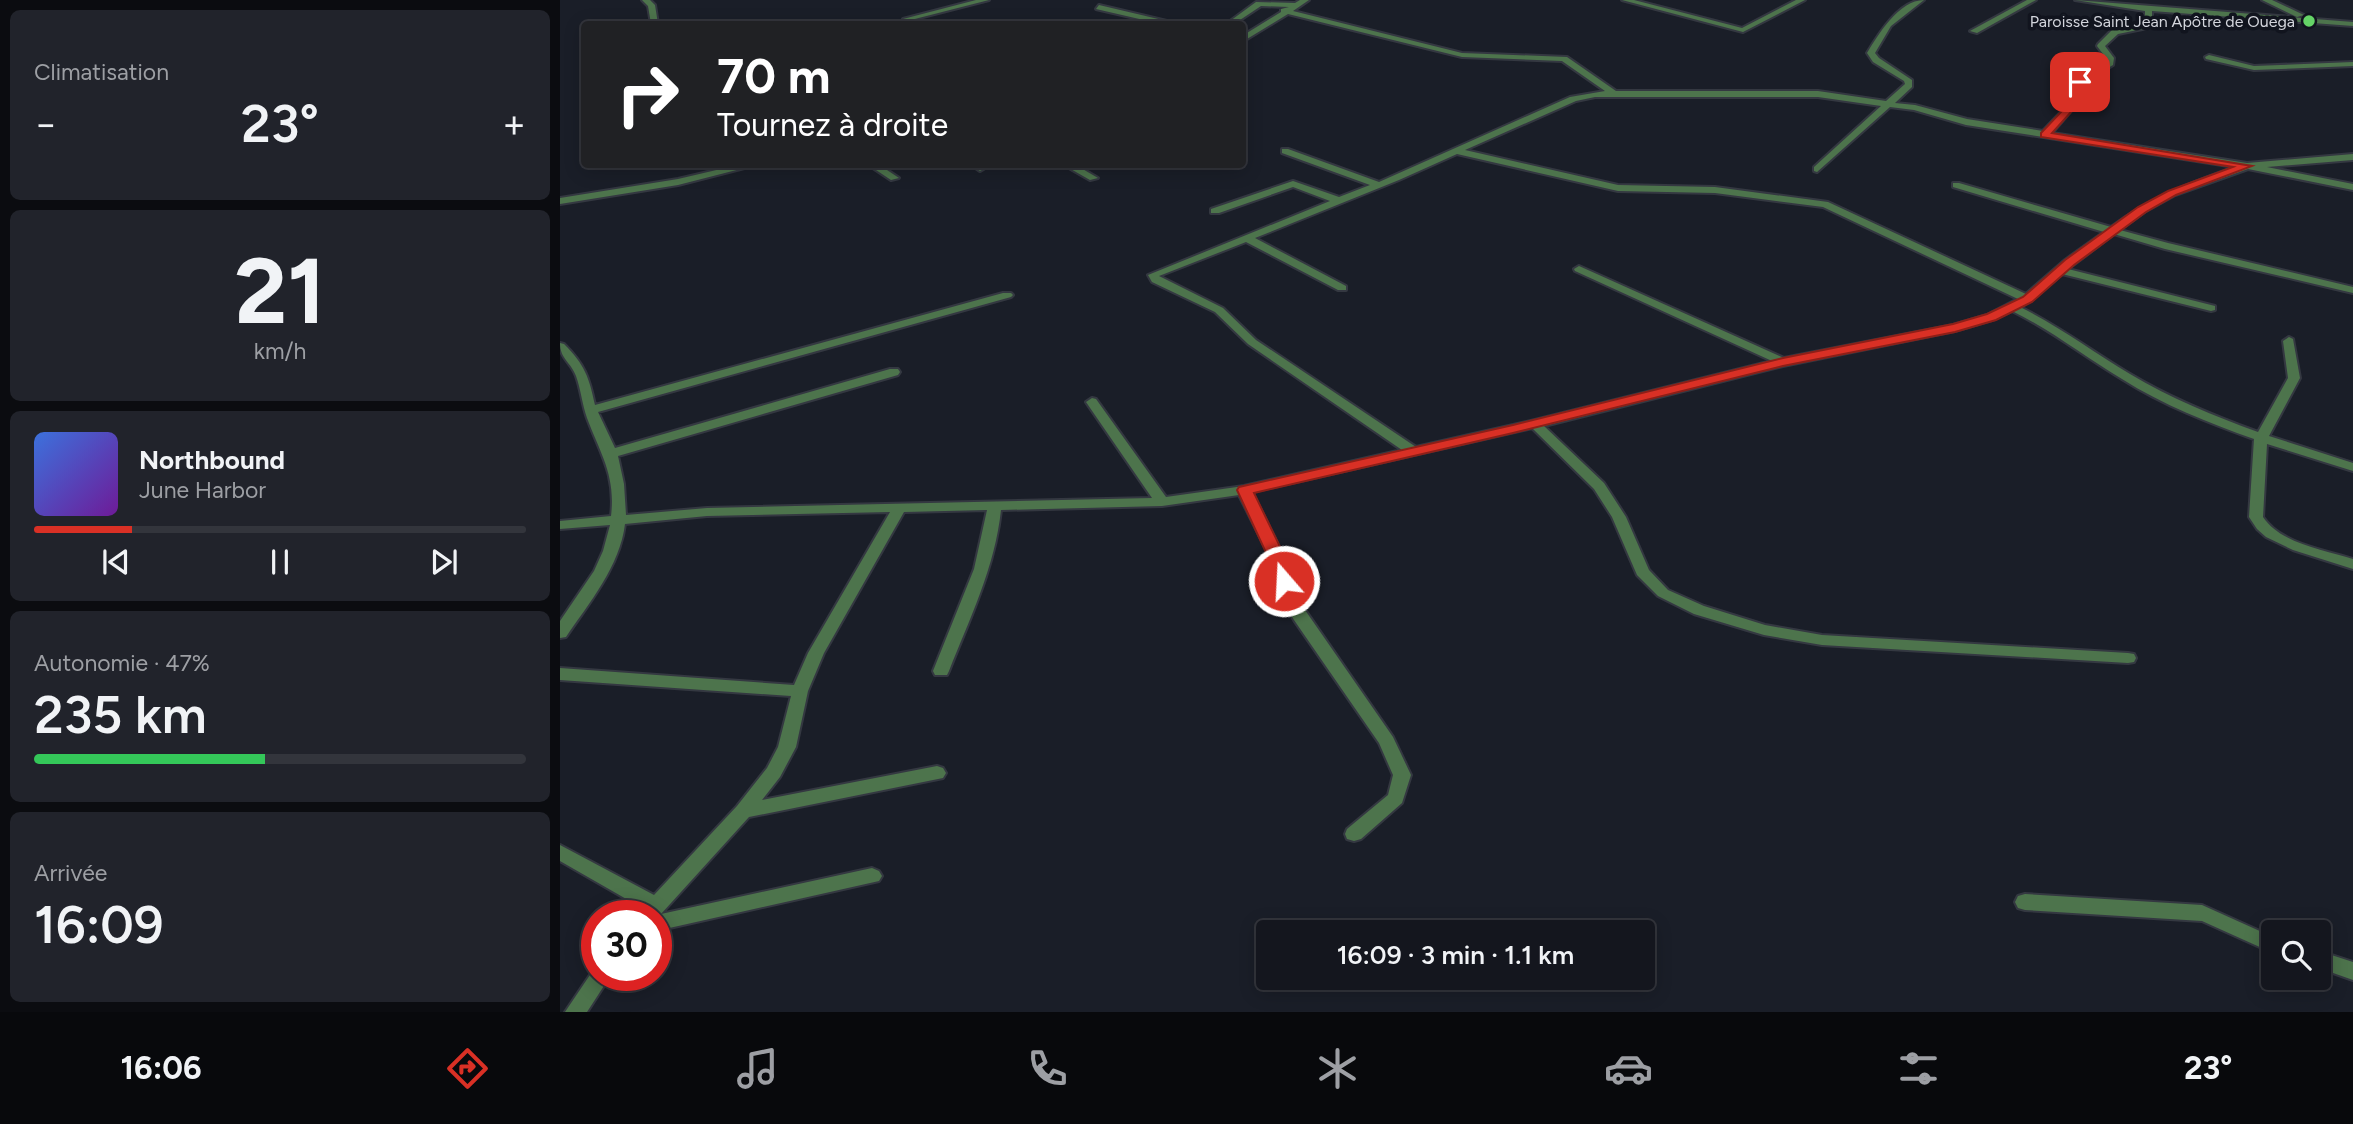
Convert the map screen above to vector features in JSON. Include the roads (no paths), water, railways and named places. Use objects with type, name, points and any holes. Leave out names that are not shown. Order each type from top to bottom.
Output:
[{"type":"street","points":[[646,0],[651,5],[654,21]]},
{"type":"street","points":[[907,19],[985,0]]},
{"type":"street","points":[[1246,37],[1293,5],[1305,0]]},
{"type":"street","points":[[1626,0],[1743,30],[1801,0]]},
{"type":"street","points":[[1817,169],[1909,85],[1908,80],[1876,60],[1871,53],[1888,25],[1920,0]]},
{"type":"street","points":[[1974,32],[2032,0]]},
{"type":"street","points":[[2079,0],[2148,9],[2353,24]]},
{"type":"street","points":[[2266,0],[2308,19]]},
{"type":"street","points":[[1234,21],[1259,4],[1293,5]]},
{"type":"street","points":[[1099,7],[1156,21]]},
{"type":"street","points":[[2045,135],[2067,111],[2080,82],[2109,65],[2110,58],[2101,46],[2115,32],[2149,24],[2148,9]]},
{"type":"street","points":[[1284,11],[1462,55],[1516,60],[1564,59],[1613,93]]},
{"type":"street","points":[[2209,57],[2254,68],[2353,64]]},
{"type":"street","points":[[1414,452],[1252,342],[1219,310],[1193,300],[1156,280],[1153,275],[1379,185],[1573,99],[1613,93],[1801,93],[2247,166],[2353,187]]},
{"type":"street","points":[[1285,151],[1379,185]]},
{"type":"street","points":[[1456,151],[1618,188],[1715,190],[1825,204],[2027,299]]},
{"type":"street","points":[[560,525],[621,517],[707,512],[1162,502],[1244,490],[1535,424],[1783,362],[1955,328],[2014,308],[2142,209],[2172,193],[2247,166],[2353,157]]},
{"type":"street","points":[[560,201],[678,182],[738,168]]},
{"type":"street","points":[[878,168],[894,178]]},
{"type":"street","points":[[1074,168],[1093,178]]},
{"type":"street","points":[[1215,211],[1293,184],[1340,201]]},
{"type":"street","points":[[1956,185],[2112,232],[2353,290]]},
{"type":"street","points":[[1247,238],[1342,288]]},
{"type":"street","points":[[1579,269],[1783,362]]},
{"type":"street","points":[[2060,270],[2211,308]]},
{"type":"street","points":[[590,410],[1007,295]]},
{"type":"street","points":[[2014,308],[2037,318],[2144,387],[2261,438],[2353,467]]},
{"type":"street","points":[[2289,341],[2294,378],[2261,438],[2256,505],[2259,526],[2274,536],[2353,564]]},
{"type":"street","points":[[560,347],[578,363],[588,387],[590,410],[610,454],[621,517],[616,540],[596,581],[560,633]]},
{"type":"street","points":[[610,454],[894,372]]},
{"type":"street","points":[[1092,402],[1162,502]]},
{"type":"street","points":[[1535,424],[1599,486],[1619,517],[1642,572],[1663,593],[1699,610],[1764,630],[1822,640],[2128,658]]},
{"type":"street","points":[[1244,490],[1278,559],[1289,597],[1299,616],[1387,741],[1402,775],[1396,799],[1354,834]]},
{"type":"street","points":[[941,671],[986,557],[993,529],[995,505]]},
{"type":"street","points":[[665,900],[774,772],[787,747],[800,691],[816,653],[899,508]]},
{"type":"street","points":[[560,674],[800,691]]},
{"type":"street","points":[[743,811],[937,773]]},
{"type":"street","points":[[560,852],[632,900]]},
{"type":"street","points":[[672,911],[872,876]]},
{"type":"street","points":[[2025,902],[2202,913],[2230,923],[2250,938],[2261,941]]},
{"type":"street","points":[[2331,964],[2353,971]]},
{"type":"street","points":[[575,1012],[590,991]]},
{"type":"place","name":"Paroisse Saint Jean Apôtre de Ouega","points":[[2309,21]]}]
